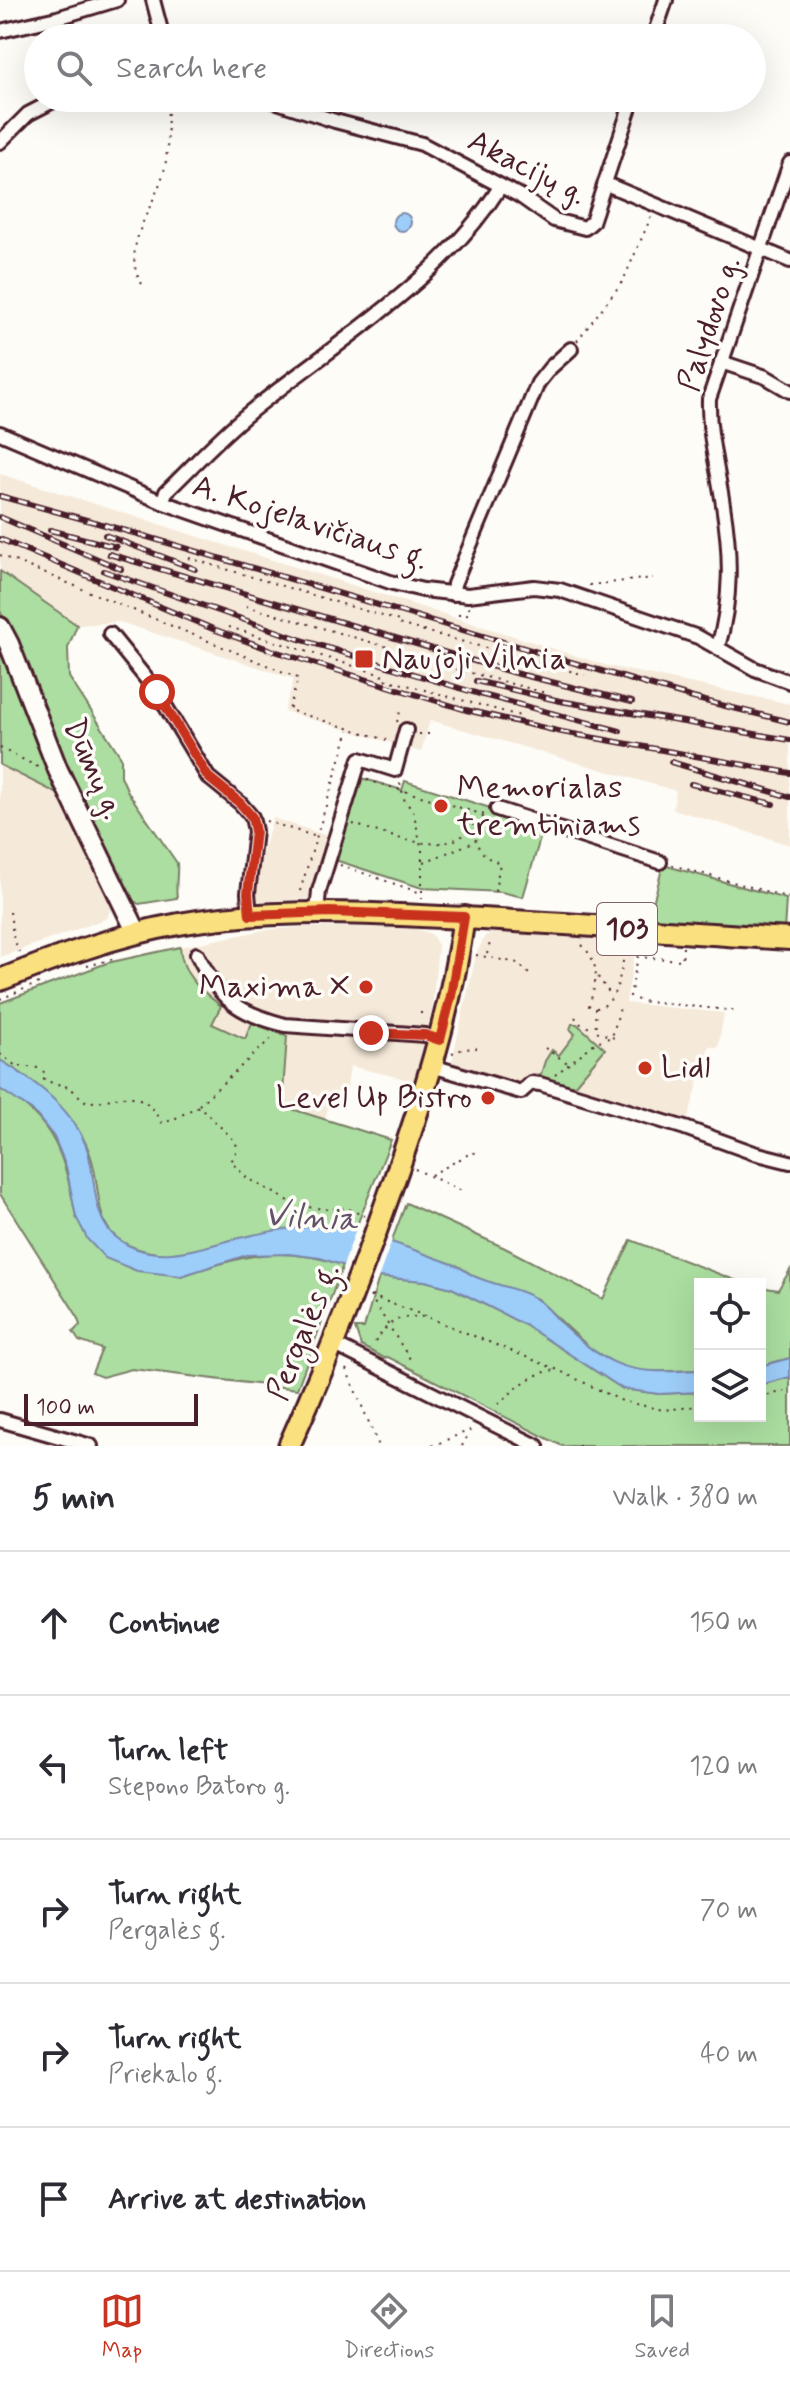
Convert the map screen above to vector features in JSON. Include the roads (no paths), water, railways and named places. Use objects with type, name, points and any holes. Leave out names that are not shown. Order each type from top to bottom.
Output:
[{"type":"main road","name":"Dūmų g.","points":[[0,627],[58,770],[137,933]]},
{"type":"main road","name":"103","points":[[0,980],[137,933],[250,915],[317,912],[464,917],[790,939]]},
{"type":"main road","name":"Pergalės g.","points":[[289,1446],[363,1290],[373,1218],[432,1066],[446,1047],[464,917]]},
{"type":"street","points":[[31,24],[117,0]]},
{"type":"street","points":[[153,0],[159,24]]},
{"type":"street","points":[[658,24],[666,0]]},
{"type":"street","points":[[0,31],[24,26]]},
{"type":"street","points":[[0,142],[32,112]]},
{"type":"street","name":"Akacijų g.","points":[[308,112],[422,144],[520,196],[554,220],[585,228],[592,222],[629,112]]},
{"type":"street","name":"Palydovo g.","points":[[718,647],[728,606],[729,550],[708,426],[709,399],[790,163]]},
{"type":"street","points":[[606,184],[790,261]]},
{"type":"street","points":[[162,502],[166,492],[247,413],[381,312],[447,252],[500,187]]},
{"type":"street","points":[[453,594],[454,584],[538,383],[571,349]]},
{"type":"street","points":[[721,362],[766,377],[790,391]]},
{"type":"street","name":"A. Kojelavičiaus g.","points":[[0,433],[162,502],[393,583],[468,595],[534,587],[560,590],[698,637],[755,669],[790,682]]},
{"type":"street","points":[[110,634],[157,692],[208,777],[252,817],[255,831],[248,893],[250,915]]},
{"type":"street","points":[[317,912],[319,891],[360,759],[395,770],[412,732]]},
{"type":"street","points":[[497,809],[660,862]]},
{"type":"street","points":[[197,954],[210,980],[229,1002],[257,1016],[285,1025],[425,1035],[446,1047]]},
{"type":"street","points":[[432,1066],[521,1092],[531,1083],[540,1084],[790,1162]]},
{"type":"street","points":[[335,1345],[537,1446]]},
{"type":"street","points":[[0,1420],[91,1446]]},
{"type":"water","points":[[402,213],[411,222],[402,231],[393,222]]},
{"type":"water","points":[[0,1060],[38,1085],[70,1117],[89,1155],[102,1219],[117,1238],[130,1246],[143,1251],[171,1253],[292,1228],[327,1226],[358,1231],[455,1265],[476,1277],[533,1297],[581,1341],[611,1361],[641,1370],[694,1370],[694,1392],[659,1394],[623,1389],[525,1325],[452,1288],[425,1281],[379,1277],[320,1258],[289,1254],[247,1255],[181,1276],[137,1271],[105,1258],[88,1240],[76,1217],[66,1166],[54,1137],[34,1112],[0,1089]]},
{"type":"water","points":[[790,1358],[790,1377],[766,1383],[766,1364]]},
{"type":"railway","points":[[0,496],[693,698],[790,722]]},
{"type":"railway","points":[[0,517],[121,569]]},
{"type":"railway","points":[[50,530],[116,547]]},
{"type":"railway","points":[[105,535],[195,569]]},
{"type":"railway","points":[[0,539],[213,629],[466,710],[562,732],[790,773]]},
{"type":"railway","points":[[109,554],[515,673],[632,702]]},
{"type":"railway","points":[[104,571],[299,639],[479,694],[620,731]]},
{"type":"railway","points":[[476,681],[560,701],[790,740]]},
{"type":"railway","points":[[671,762],[790,797]]},
{"type":"railway","points":[[691,784],[773,804]]},
{"type":"place","name":"Naujoji Vilnia","points":[[364,659]]},
{"type":"place","name":"Memorialas tremtiniams","points":[[441,806]]},
{"type":"place","name":"Maxima X","points":[[366,987]]},
{"type":"place","name":"Lidl","points":[[645,1068]]},
{"type":"place","name":"Level Up Bistro","points":[[488,1098]]},
{"type":"water label","name":"Vilnia","points":[[311,1218]]}]
